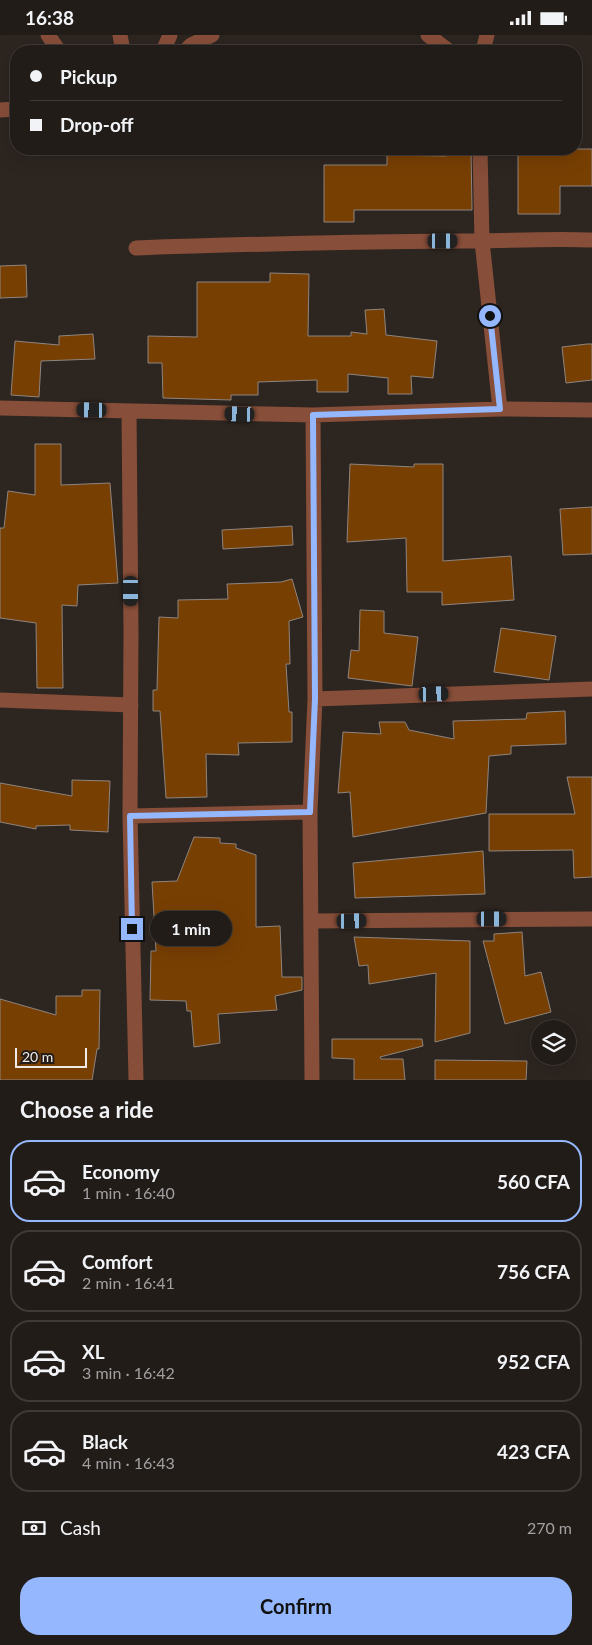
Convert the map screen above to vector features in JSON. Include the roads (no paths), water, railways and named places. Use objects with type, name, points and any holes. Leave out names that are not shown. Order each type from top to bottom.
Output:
[{"type":"street","points":[[191,45],[212,35]]},
{"type":"street","points":[[428,35],[441,45]]},
{"type":"street","points":[[480,155],[482,241],[500,409]]},
{"type":"street","points":[[136,248],[287,242],[482,241],[549,238],[592,240]]},
{"type":"street","points":[[0,408],[313,415],[500,409],[592,410]]},
{"type":"street","points":[[129,411],[130,816],[136,1080]]},
{"type":"street","points":[[312,1080],[310,812],[315,699],[313,415]]},
{"type":"street","points":[[315,699],[592,689]]},
{"type":"street","points":[[0,700],[131,705]]},
{"type":"street","points":[[130,816],[310,812]]},
{"type":"street","points":[[312,921],[592,919]]}]
